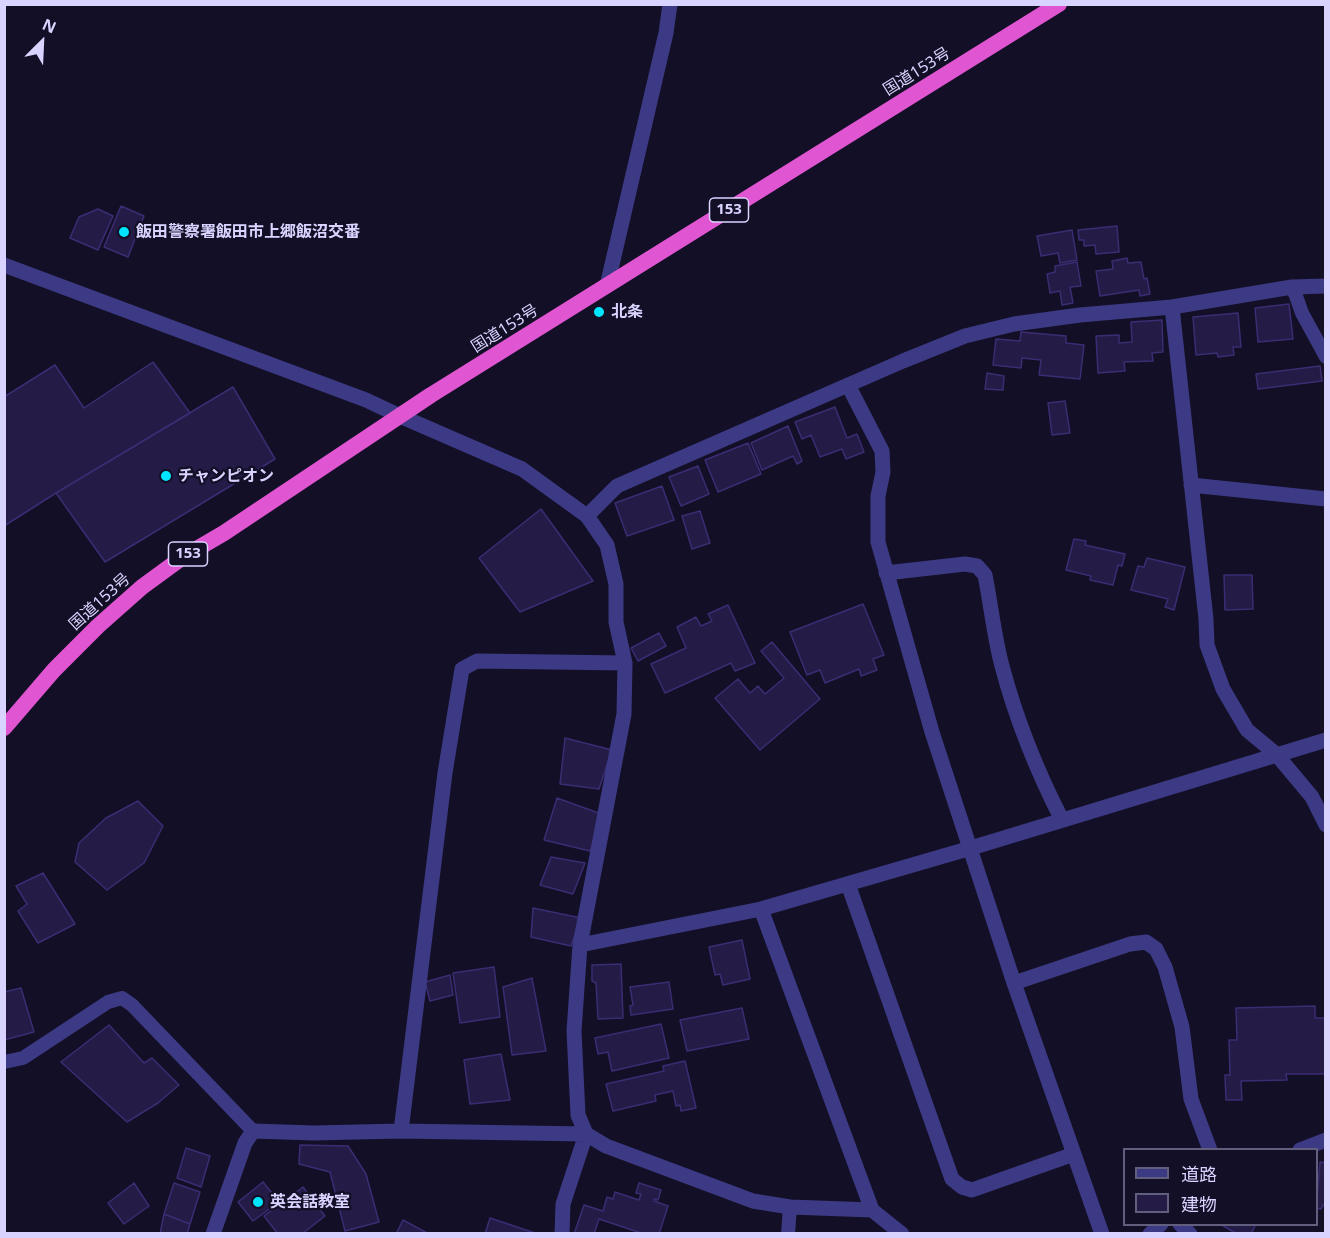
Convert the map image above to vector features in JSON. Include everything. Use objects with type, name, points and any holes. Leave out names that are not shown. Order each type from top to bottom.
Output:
[{"type":"highway","name":"国道153号","points":[[4,728],[54,670],[98,626],[142,587],[183,557],[224,533],[431,395],[1059,4]]},
{"type":"street","points":[[607,286],[666,33],[670,4]]},
{"type":"street","points":[[4,265],[366,400],[522,469],[587,516],[607,545],[616,584],[616,622],[625,663],[624,714],[580,945],[574,1030],[578,1115],[586,1134],[564,1204],[562,1233]]},
{"type":"street","points":[[587,516],[617,486],[965,336],[1014,324],[1080,315],[1172,307],[1292,287],[1326,286]]},
{"type":"street","points":[[1172,307],[1207,645],[1223,689],[1247,730],[1276,754],[1312,797],[1326,825]]},
{"type":"street","points":[[848,385],[882,451],[883,472],[878,496],[878,542],[932,732],[1014,983],[1102,1233]]},
{"type":"street","points":[[1191,485],[1326,499]]},
{"type":"street","points":[[886,573],[965,564],[977,566],[986,575],[1005,676],[1022,729],[1045,786],[1062,820]]},
{"type":"street","points":[[401,1131],[445,773],[462,669],[477,661],[625,663]]},
{"type":"street","points":[[580,945],[761,909],[1326,740]]},
{"type":"street","points":[[848,884],[952,1179],[962,1187],[972,1190],[1074,1154]]},
{"type":"street","points":[[761,909],[872,1210],[902,1233]]},
{"type":"street","points":[[1014,983],[1130,944],[1146,942],[1156,949],[1165,967],[1182,1027],[1191,1099],[1210,1148]]},
{"type":"street","points":[[213,1233],[245,1143],[253,1131],[586,1134],[606,1146],[753,1201],[790,1207],[872,1210]]},
{"type":"street","points":[[1303,1148],[1326,1140]]},
{"type":"lane","points":[[1292,287],[1302,313],[1326,357]]},
{"type":"lane","points":[[4,1062],[23,1058],[108,1002],[122,998],[132,1005],[253,1131]]},
{"type":"lane","points":[[788,1233],[790,1207]]},
{"type":"building","name":"飯田警察署飯田市上郷飯沼交番","points":[[121,206],[144,216],[128,257],[104,247]]},
{"type":"building","points":[[98,209],[113,216],[98,250],[70,238],[79,217]]},
{"type":"building","points":[[1117,226],[1119,252],[1096,254],[1095,245],[1084,246],[1084,240],[1079,240],[1078,230]]},
{"type":"building","points":[[1072,230],[1077,260],[1060,263],[1058,253],[1041,256],[1037,236]]},
{"type":"building","points":[[1127,258],[1128,263],[1141,262],[1150,294],[1140,296],[1139,290],[1100,296],[1096,271],[1113,269],[1112,261]]},
{"type":"building","points":[[1077,262],[1081,286],[1070,287],[1073,303],[1062,305],[1060,291],[1050,293],[1047,274],[1055,272],[1055,266]]},
{"type":"building","points":[[1289,304],[1293,339],[1258,342],[1255,308]]},
{"type":"building","points":[[1238,313],[1241,347],[1233,347],[1234,355],[1218,357],[1217,353],[1196,355],[1193,317]]},
{"type":"building","points":[[1162,320],[1163,352],[1152,353],[1153,361],[1124,362],[1125,371],[1098,373],[1096,336],[1119,335],[1119,343],[1132,342],[1131,322]]},
{"type":"building","points":[[1021,332],[1066,336],[1066,343],[1084,345],[1080,379],[1039,375],[1041,360],[1022,358],[1021,368],[993,365],[996,339],[1020,341]]},
{"type":"building","points":[[153,362],[190,413],[4,526],[4,397],[55,365],[84,408]]},
{"type":"building","points":[[1320,366],[1322,381],[1258,389],[1256,374]]},
{"type":"building","points":[[987,373],[1004,376],[1003,390],[985,389]]},
{"type":"building","name":"チャンピオン","points":[[233,387],[275,459],[105,562],[56,493]]},
{"type":"building","points":[[1065,401],[1070,433],[1052,435],[1048,403]]},
{"type":"building","points":[[835,407],[847,438],[857,434],[864,452],[846,459],[842,449],[820,457],[811,435],[802,439],[795,422]]},
{"type":"building","points":[[788,426],[802,461],[797,464],[793,456],[762,470],[751,443]]},
{"type":"building","points":[[748,443],[761,474],[718,492],[705,460]]},
{"type":"building","points":[[698,466],[709,494],[681,506],[669,477]]},
{"type":"building","points":[[662,486],[674,520],[627,536],[615,503]]},
{"type":"building","points":[[541,509],[593,581],[520,612],[479,558]]},
{"type":"building","points":[[700,511],[710,543],[692,549],[682,516]]},
{"type":"building","points":[[1074,539],[1086,541],[1085,545],[1125,554],[1122,566],[1118,565],[1113,585],[1090,580],[1091,576],[1066,570]]},
{"type":"building","points":[[1147,558],[1185,567],[1174,610],[1165,607],[1168,599],[1131,590],[1138,566],[1144,567]]},
{"type":"building","points":[[1224,575],[1252,575],[1253,609],[1225,610]]},
{"type":"building","points":[[863,604],[884,655],[873,659],[877,670],[861,676],[859,669],[825,683],[820,670],[807,675],[790,632]]},
{"type":"building","points":[[728,605],[755,663],[735,671],[731,663],[665,693],[651,664],[686,648],[677,627],[696,617],[701,626],[712,621],[708,614]]},
{"type":"building","points":[[659,633],[666,646],[638,661],[631,648]]},
{"type":"building","points":[[772,642],[820,699],[760,750],[715,698],[738,679],[750,693],[758,686],[765,694],[784,678],[761,651]]},
{"type":"building","points":[[565,738],[612,750],[599,789],[560,784]]},
{"type":"building","points":[[557,798],[604,815],[590,851],[544,840]]},
{"type":"building","points":[[138,801],[163,826],[144,863],[107,890],[75,862],[79,843],[106,818]]},
{"type":"building","points":[[551,857],[585,863],[573,894],[540,885]]},
{"type":"building","points":[[43,873],[75,924],[38,943],[18,911],[27,904],[16,886]]},
{"type":"building","points":[[533,908],[581,918],[571,946],[531,937]]},
{"type":"building","points":[[742,940],[750,979],[723,985],[720,974],[715,975],[709,947]]},
{"type":"building","points":[[621,964],[623,1018],[598,1019],[596,983],[592,981],[592,965]]},
{"type":"building","points":[[494,967],[500,1017],[460,1023],[453,973]]},
{"type":"building","points":[[450,975],[453,995],[430,1001],[425,982]]},
{"type":"building","points":[[532,978],[546,1051],[512,1055],[503,987]]},
{"type":"building","points":[[669,982],[673,1009],[631,1015],[630,1006],[633,1005],[630,987]]},
{"type":"building","points":[[21,988],[34,1032],[4,1040],[4,992]]},
{"type":"building","points":[[1315,1006],[1315,1018],[1326,1018],[1326,1074],[1286,1074],[1287,1080],[1241,1081],[1242,1100],[1226,1100],[1225,1075],[1230,1075],[1229,1040],[1237,1040],[1236,1008]]},
{"type":"building","points":[[742,1008],[749,1039],[687,1051],[680,1020]]},
{"type":"building","points":[[661,1024],[669,1058],[612,1071],[608,1052],[598,1054],[595,1038]]},
{"type":"building","points":[[109,1025],[144,1063],[152,1058],[179,1085],[158,1103],[127,1122],[61,1062]]},
{"type":"building","points":[[501,1054],[510,1100],[470,1104],[464,1060]]},
{"type":"building","points":[[685,1061],[696,1108],[681,1111],[680,1105],[676,1106],[673,1091],[655,1095],[656,1101],[613,1111],[606,1084],[664,1071],[663,1066]]},
{"type":"building","points":[[300,1145],[348,1146],[366,1174],[379,1222],[345,1231],[330,1172],[299,1164]]},
{"type":"building","points":[[186,1148],[210,1156],[201,1187],[177,1178]]},
{"type":"building","points":[[1320,1162],[1326,1163],[1326,1206],[1323,1205],[1321,1209],[1318,1208]]},
{"type":"building","name":"英会話教室","points":[[263,1182],[279,1202],[253,1221],[238,1202]]},
{"type":"building","points":[[134,1183],[149,1206],[124,1224],[108,1203]]},
{"type":"building","points":[[174,1183],[200,1192],[190,1224],[164,1214]]},
{"type":"building","points":[[639,1183],[661,1190],[658,1200],[654,1199],[654,1201],[668,1206],[659,1234],[644,1234],[599,1219],[594,1234],[574,1234],[584,1205],[603,1211],[607,1197],[613,1199],[615,1192],[639,1200],[641,1194],[636,1193]]},
{"type":"building","points":[[303,1187],[325,1216],[302,1234],[278,1234],[264,1216]]},
{"type":"building","points":[[164,1214],[190,1224],[187,1234],[160,1234]]},
{"type":"building","points":[[490,1218],[538,1234],[485,1234]]},
{"type":"building","points":[[403,1220],[429,1234],[396,1234]]},
{"type":"building","points":[[1223,1226],[1255,1226],[1251,1234],[1237,1234]]},
{"type":"place","name":"飯田警察署飯田市上郷飯沼交番","points":[[124,232]]},
{"type":"place","name":"北条","points":[[599,312]]},
{"type":"place","name":"チャンピオン","points":[[166,476]]},
{"type":"place","name":"英会話教室","points":[[258,1202]]}]
